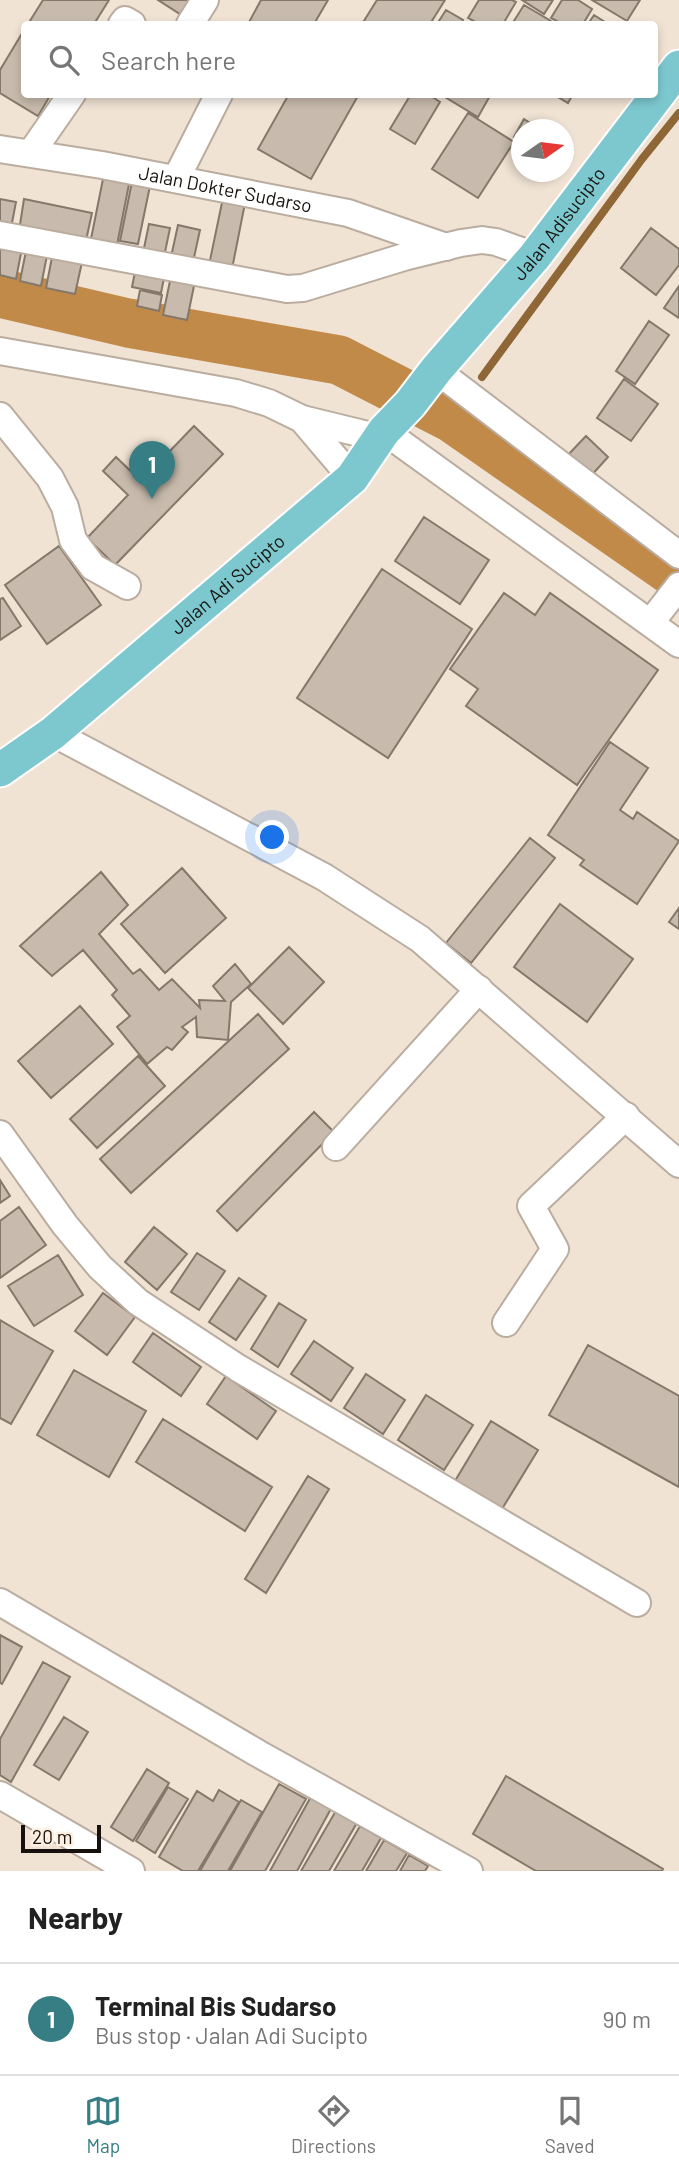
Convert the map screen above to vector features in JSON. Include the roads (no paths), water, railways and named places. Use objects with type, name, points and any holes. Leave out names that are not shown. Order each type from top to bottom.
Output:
[{"type":"main road","name":"Jalan Adisucipto","points":[[658,95],[679,67]]},
{"type":"main road","name":"Jalan Adisucipto","points":[[435,372],[535,256],[655,98]]},
{"type":"main road","name":"Jalan Adi Sucipto","points":[[0,770],[52,733],[352,478],[382,435],[435,372]]},
{"type":"street","points":[[192,21],[205,0]]},
{"type":"street","points":[[31,153],[69,98]]},
{"type":"street","points":[[176,179],[217,98]]},
{"type":"street","name":"Jalan Dokter Sudarso","points":[[0,149],[176,179],[348,213],[446,247]]},
{"type":"street","points":[[0,235],[287,289],[303,288],[446,247],[482,240],[496,242],[535,256]]},
{"type":"street","points":[[0,351],[236,393],[269,402],[302,419],[382,435],[665,604],[679,643]]},
{"type":"street","points":[[435,372],[679,555]]},
{"type":"street","points":[[0,415],[50,478],[65,507],[73,540],[93,567],[127,586]]},
{"type":"street","points":[[302,419],[352,478]]},
{"type":"street","points":[[52,733],[324,877],[420,939],[679,1164]]},
{"type":"street","points":[[336,1147],[479,989]]},
{"type":"street","points":[[506,1322],[555,1249],[531,1206],[626,1116]]},
{"type":"street","points":[[0,1134],[65,1225],[100,1267],[138,1302],[238,1368],[637,1603]]},
{"type":"street","points":[[0,1602],[259,1754],[469,1871]]},
{"type":"street","points":[[0,1795],[131,1871]]},
{"type":"waterway","points":[[482,377],[642,159],[679,113]]},
{"type":"waterway","points":[[0,293],[128,323],[339,360],[452,418],[679,576]]},
{"type":"waterway","points":[[452,418],[455,413]]},
{"type":"place","name":"Terminal Bis Sudarso","points":[[152,499]]}]
